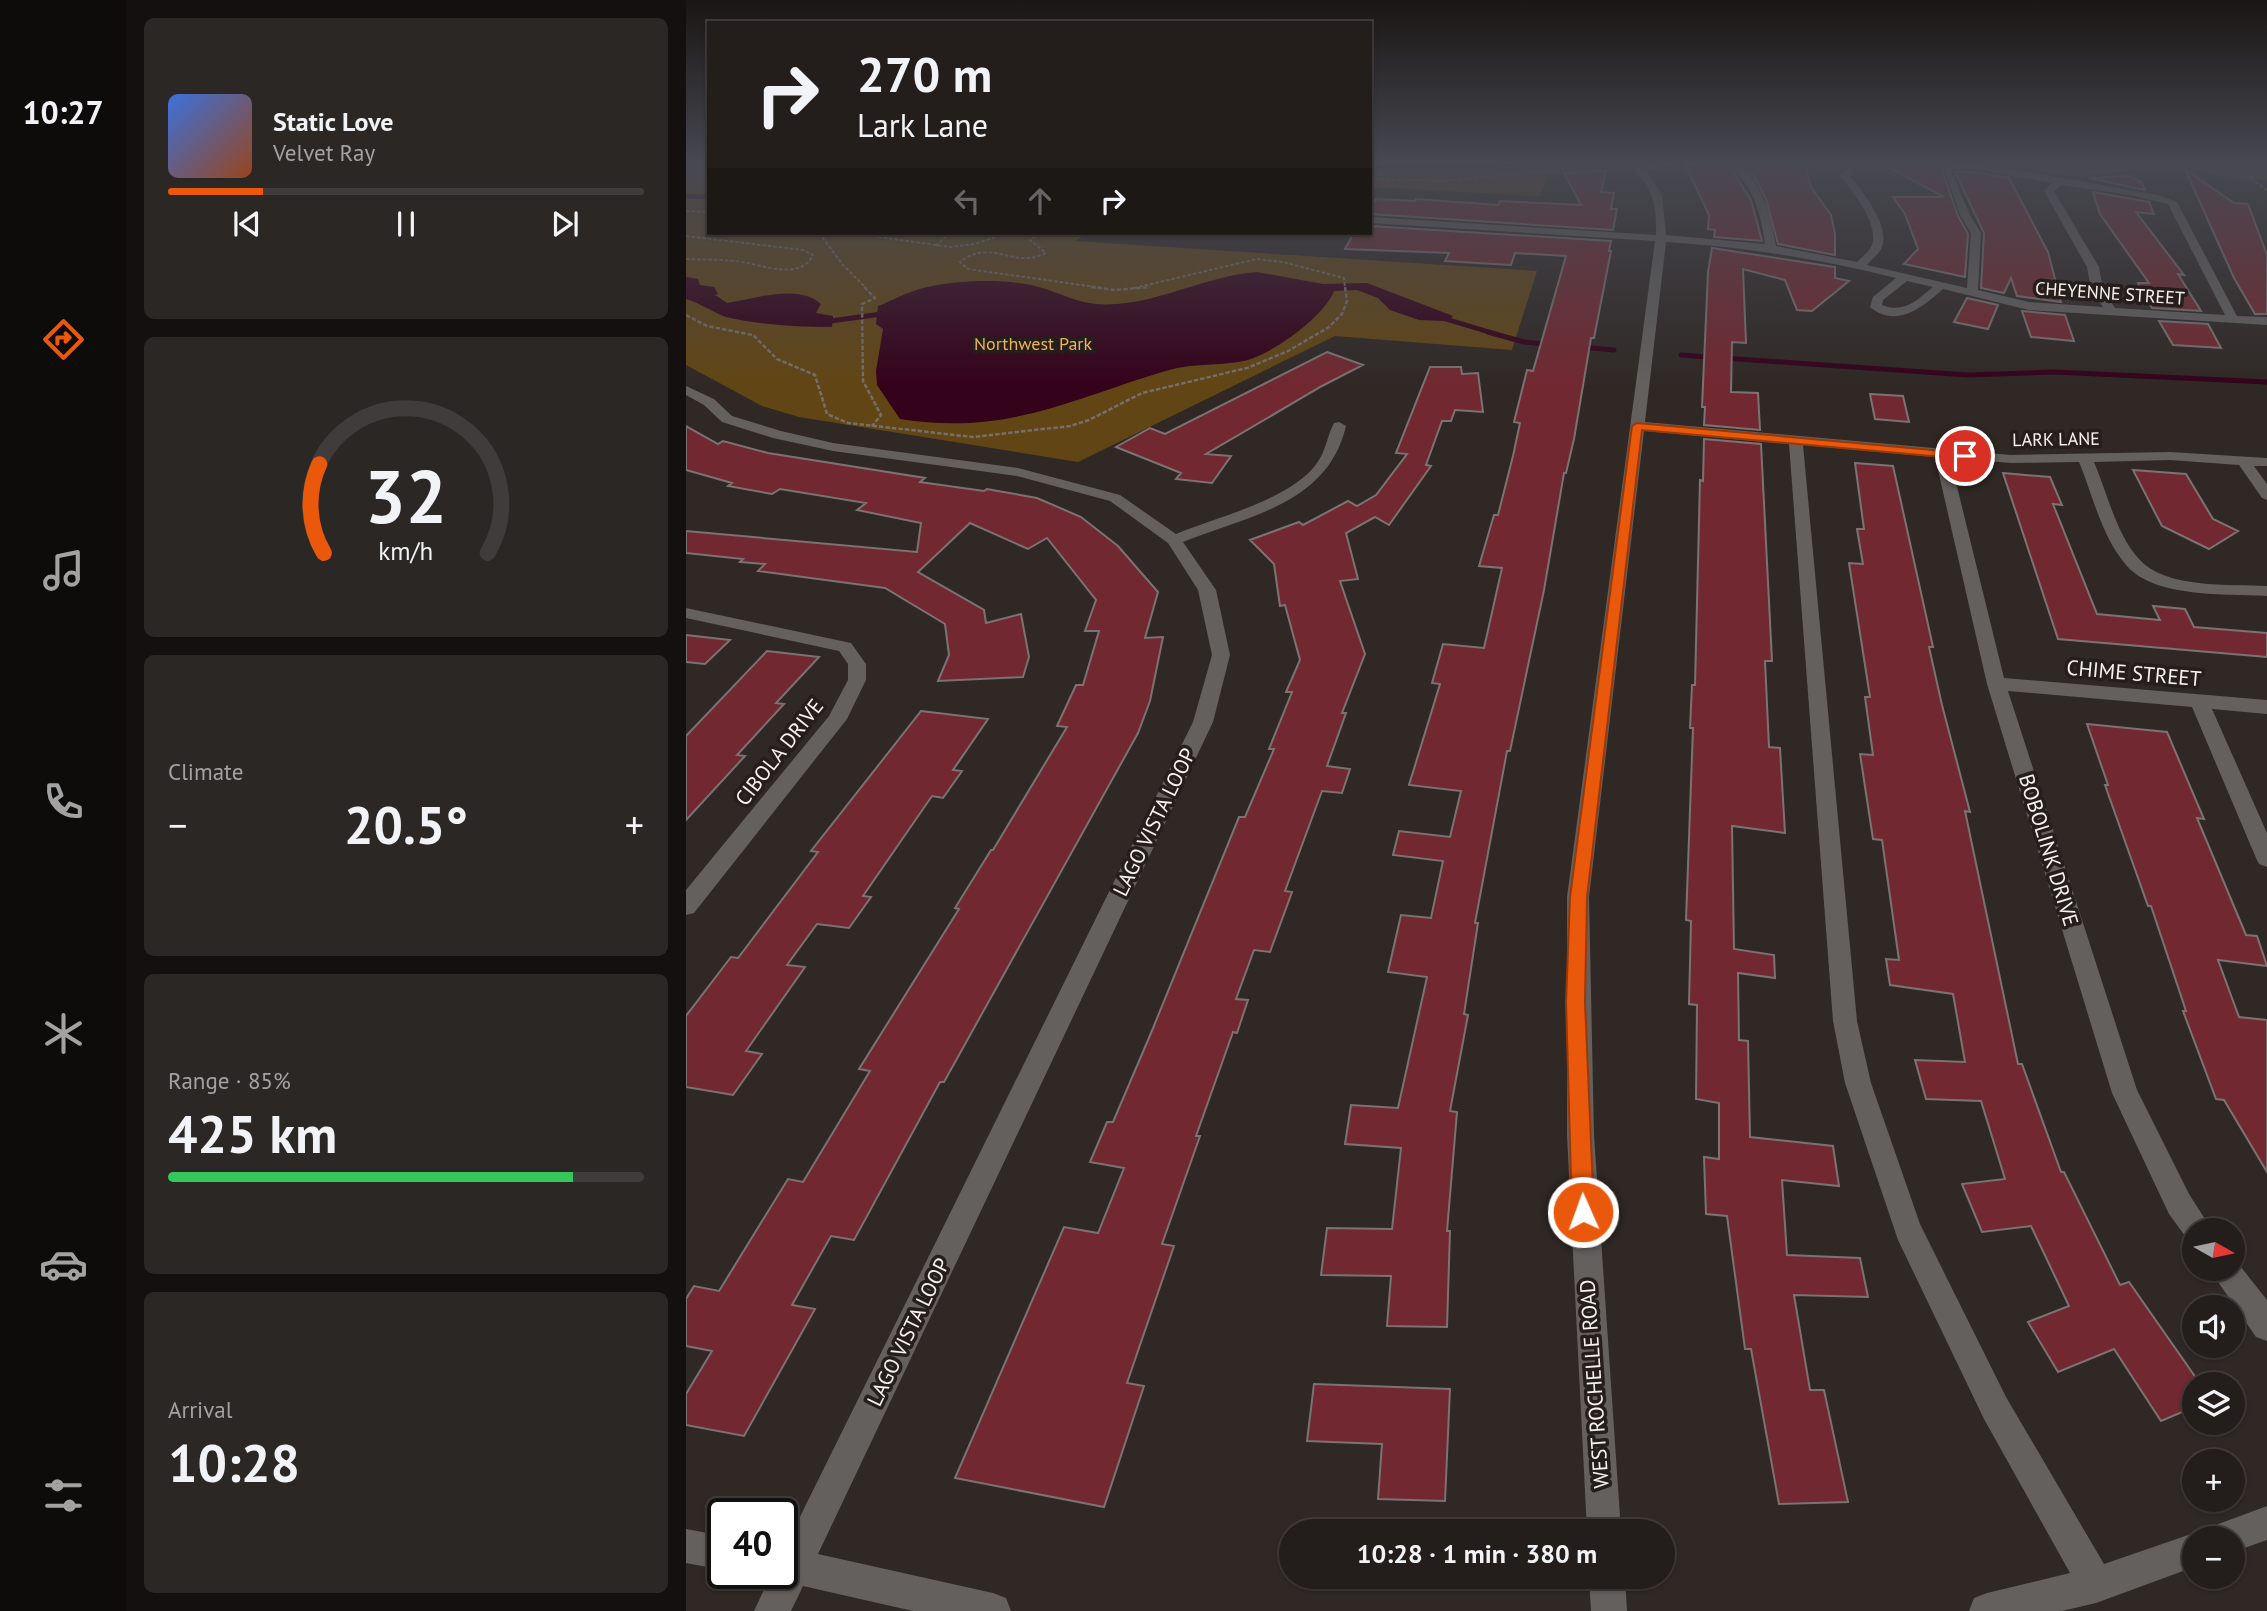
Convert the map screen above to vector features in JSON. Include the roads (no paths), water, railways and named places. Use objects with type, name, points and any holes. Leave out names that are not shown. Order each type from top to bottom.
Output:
[{"type":"street","name":"CHEYENNE STREET","points":[[1632,236],[1771,248],[2029,306],[2267,321]]},
{"type":"street","points":[[1769,236],[1771,248]]},
{"type":"street","points":[[1859,267],[1876,246],[1878,236]]},
{"type":"street","points":[[1972,295],[1976,236]]},
{"type":"street","points":[[2076,236],[2093,267],[2097,290],[2112,312]]},
{"type":"street","points":[[2190,236],[2233,319]]},
{"type":"street","name":"WEST ROCHELLE ROAD","points":[[1603,1519],[1584,1238],[1575,1002],[1578,897],[1661,238]]},
{"type":"street","points":[[1903,278],[1877,299],[1876,307],[1891,313],[1908,312],[1940,286]]},
{"type":"street","name":"LAGO VISTA LOOP","points":[[686,390],[709,402],[727,418],[778,435],[833,447],[1018,472],[1115,498],[1174,540],[1207,590],[1221,655],[1203,722],[798,1545]]},
{"type":"street","points":[[686,411],[709,402]]},
{"type":"street","points":[[1174,540],[1290,493],[1313,477],[1335,447],[1339,426]]},
{"type":"street","name":"LARK LANE","points":[[1637,426],[2011,459],[2170,456],[2267,462]]},
{"type":"street","points":[[1796,441],[1845,1021],[1858,1083],[1908,1230],[1995,1408],[2077,1597]]},
{"type":"street","name":"BOBOLINK DRIVE","points":[[1942,454],[1996,684],[2125,1093],[2179,1204],[2189,1218]]},
{"type":"street","points":[[2085,458],[2124,548],[2138,568],[2158,579],[2180,584],[2267,591]]},
{"type":"street","points":[[2244,460],[2267,495]]},
{"type":"street","name":"CIBOLA DRIVE","points":[[686,613],[845,647],[857,664],[856,680],[837,719],[686,906]]},
{"type":"street","name":"CHIME STREET","points":[[1996,684],[2267,707]]},
{"type":"street","points":[[2199,701],[2267,858]]},
{"type":"street","points":[[2235,1281],[2267,1326]]},
{"type":"street","points":[[2245,1531],[2267,1523]]},
{"type":"street","points":[[686,1545],[707,1550]]},
{"type":"street","points":[[1987,1611],[2077,1597],[2182,1554]]},
{"type":"street","points":[[798,1567],[993,1611]]},
{"type":"street","name":"LAGO VISTA LOOP","points":[[772,1611],[780,1589]]},
{"type":"street","points":[[1608,1589],[1609,1611]]},
{"type":"waterway","points":[[823,322],[889,313]]},
{"type":"waterway","points":[[1488,332],[1524,342],[1553,345]]},
{"type":"waterway","points":[[1580,347],[1614,350]]},
{"type":"waterway","points":[[1681,355],[1968,375],[2055,372],[2267,382]]},
{"type":"park label","name":"Northwest Park","points":[[1033,343]]}]
